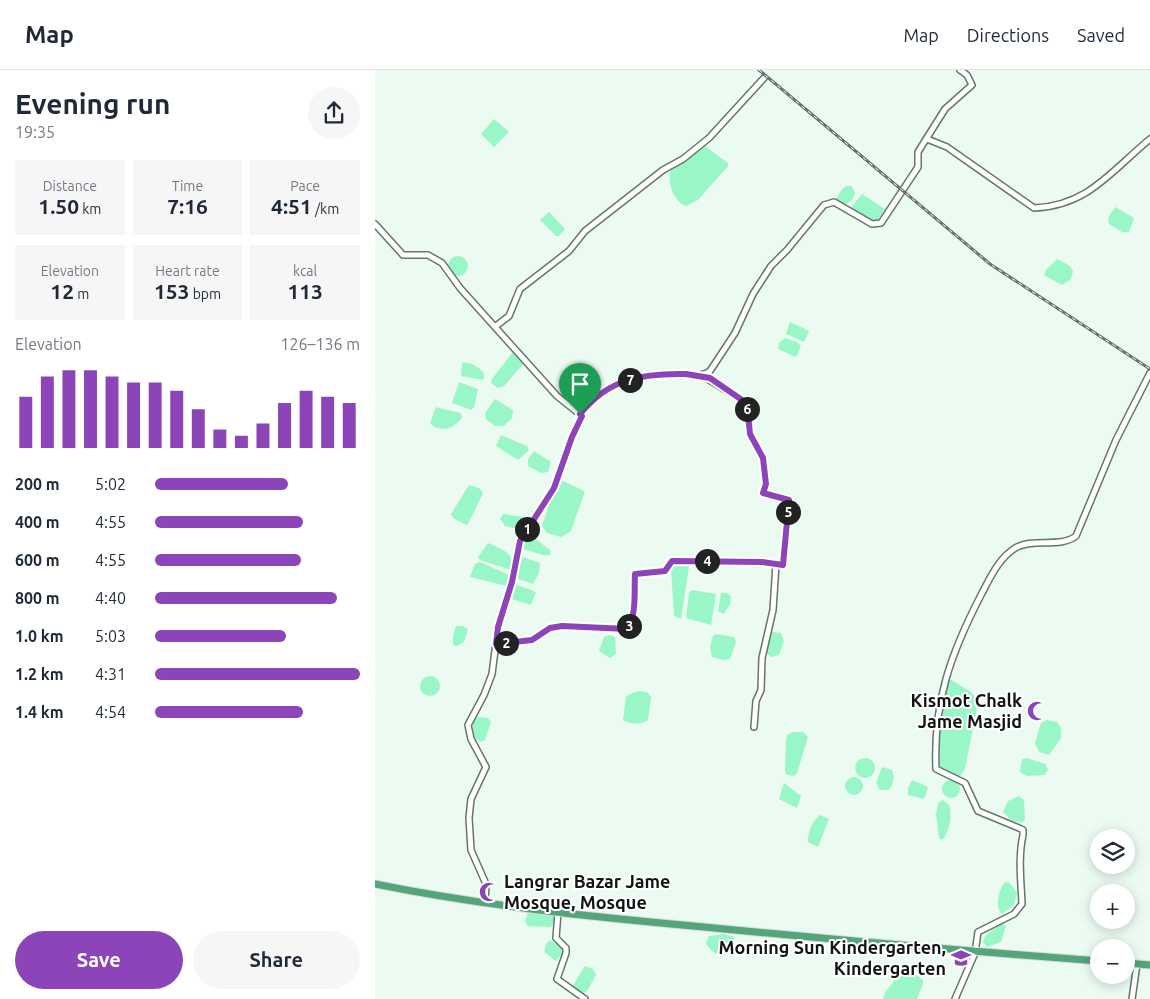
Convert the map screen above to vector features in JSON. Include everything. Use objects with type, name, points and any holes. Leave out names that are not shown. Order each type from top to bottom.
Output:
[{"type":"highway","points":[[375,884],[418,893],[558,912],[975,953],[1090,960]]},
{"type":"highway","points":[[1137,964],[1150,965]]},
{"type":"street","points":[[703,376],[709,371],[735,333],[753,294],[771,266],[824,205],[834,202],[872,224],[881,223],[918,167],[919,152],[945,109],[972,85],[967,75],[960,70]]},
{"type":"street","points":[[496,326],[509,316],[520,289],[569,251],[585,231],[709,138],[764,78]]},
{"type":"street","points":[[927,138],[947,147],[1034,208],[1059,204],[1090,192],[1150,139]]},
{"type":"street","points":[[375,224],[403,255],[428,255],[442,263],[460,288],[557,396],[582,416],[572,437],[554,488],[520,541],[512,582],[498,627],[492,674],[477,710],[470,718],[468,725],[471,739],[486,767],[471,799],[469,818],[471,850],[486,884],[485,902]]},
{"type":"street","points":[[955,999],[975,953],[978,932],[1014,914],[1022,904],[1022,875],[1019,863],[1023,830],[978,811],[965,783],[936,769],[935,737],[943,684],[961,633],[997,565],[1017,547],[1041,542],[1066,541],[1075,536],[1116,440],[1150,373]]},
{"type":"street","points":[[496,644],[532,640],[550,628],[562,626],[627,629],[631,624],[635,574],[665,571],[672,561],[762,562],[783,565],[789,500],[763,493],[766,484],[763,458],[750,434],[748,414],[742,400],[703,376],[661,375],[614,384],[593,397],[580,414]]},
{"type":"street","points":[[754,727],[756,701],[761,690],[762,658],[773,610],[776,564]]},
{"type":"street","points":[[558,912],[556,938],[566,948],[566,953],[558,973],[558,981],[585,999]]},
{"type":"street","points":[[1132,999],[1137,964]]},
{"type":"shaded area","points":[[494,119],[509,132],[494,147],[481,134]]},
{"type":"shaded area","points":[[705,146],[728,163],[728,166],[698,200],[686,206],[674,195],[670,184],[670,173],[674,166]]},
{"type":"shaded area","points":[[846,186],[852,186],[855,193],[852,200],[845,205],[836,199]]},
{"type":"shaded area","points":[[862,194],[885,209],[877,221],[873,222],[852,210],[852,206]]},
{"type":"shaded area","points":[[1115,207],[1134,218],[1129,232],[1122,232],[1109,224],[1108,218]]},
{"type":"shaded area","points":[[549,212],[565,229],[559,236],[556,236],[540,220]]},
{"type":"shaded area","points":[[458,256],[465,259],[468,266],[465,273],[458,276],[451,273],[448,266],[451,259]]},
{"type":"shaded area","points":[[1057,259],[1070,266],[1073,271],[1071,279],[1062,285],[1044,275],[1046,270]]},
{"type":"shaded area","points":[[790,322],[809,331],[804,342],[786,334]]},
{"type":"shaded area","points":[[785,338],[797,342],[801,346],[796,357],[778,349],[779,343]]},
{"type":"shaded area","points":[[513,352],[524,363],[504,386],[498,388],[491,383],[492,379]]},
{"type":"shaded area","points":[[462,363],[471,364],[480,369],[484,374],[484,380],[461,376]]},
{"type":"shaded area","points":[[459,382],[478,389],[474,407],[471,410],[452,403]]},
{"type":"shaded area","points":[[495,399],[513,410],[512,418],[504,426],[495,426],[486,419],[485,413]]},
{"type":"shaded area","points":[[436,407],[460,413],[462,417],[452,427],[438,428],[430,423]]},
{"type":"shaded area","points":[[501,435],[527,446],[529,450],[518,460],[496,446]]},
{"type":"shaded area","points":[[534,451],[551,462],[548,472],[541,473],[528,466],[528,459]]},
{"type":"shaded area","points":[[561,480],[584,491],[584,494],[571,531],[561,537],[547,533],[542,526],[552,495]]},
{"type":"shaded area","points":[[469,485],[479,488],[483,493],[466,525],[453,518],[451,514]]},
{"type":"shaded area","points":[[503,514],[523,517],[524,525],[518,529],[505,526],[500,519]]},
{"type":"shaded area","points":[[529,534],[550,550],[550,555],[543,555],[523,549],[525,535]]},
{"type":"shaded area","points":[[488,543],[510,555],[511,570],[480,560],[478,557]]},
{"type":"shaded area","points":[[523,557],[540,563],[539,573],[533,584],[515,578],[516,566]]},
{"type":"shaded area","points":[[480,562],[509,575],[507,586],[470,577],[475,564]]},
{"type":"shaded area","points":[[673,563],[688,563],[689,566],[681,619],[674,616],[671,569]]},
{"type":"shaded area","points":[[515,584],[536,592],[531,605],[512,599]]},
{"type":"shaded area","points":[[692,590],[716,594],[711,625],[686,618],[689,593]]},
{"type":"shaded area","points":[[721,593],[727,593],[731,597],[730,604],[724,614],[718,611]]},
{"type":"shaded area","points":[[456,626],[468,629],[464,642],[457,646],[453,645],[453,635]]},
{"type":"shaded area","points":[[772,632],[781,633],[784,641],[779,655],[771,657],[766,653],[769,636]]},
{"type":"shaded area","points":[[716,634],[734,637],[736,642],[730,659],[724,660],[712,657],[710,647],[713,636]]},
{"type":"shaded area","points":[[609,635],[615,637],[616,654],[610,658],[599,651],[604,637]]},
{"type":"shaded area","points":[[430,676],[437,679],[440,686],[437,693],[430,696],[423,693],[420,686],[423,679]]},
{"type":"shaded area","points":[[948,678],[971,692],[978,702],[965,769],[960,776],[954,776],[940,767],[940,722]]},
{"type":"shaded area","points":[[638,691],[647,692],[651,697],[648,720],[632,723],[623,720],[626,696]]},
{"type":"shaded area","points":[[478,717],[488,718],[491,722],[485,740],[480,742],[474,735],[473,728],[475,719]]},
{"type":"shaded area","points":[[1047,720],[1057,722],[1061,728],[1061,738],[1049,755],[1039,752],[1035,743],[1041,723]]},
{"type":"shaded area","points":[[803,732],[808,737],[797,773],[794,776],[787,775],[785,772],[786,739],[788,734]]},
{"type":"shaded area","points":[[865,758],[872,761],[875,768],[872,775],[865,778],[858,775],[855,768],[858,761]]},
{"type":"shaded area","points":[[1027,758],[1045,764],[1048,769],[1045,775],[1027,776],[1020,772],[1022,759]]},
{"type":"shaded area","points":[[882,767],[892,770],[893,773],[893,783],[888,790],[880,790],[876,783]]},
{"type":"shaded area","points":[[854,777],[860,780],[863,786],[860,792],[854,795],[848,792],[845,786],[848,780]]},
{"type":"shaded area","points":[[912,780],[928,787],[924,799],[908,795],[908,788]]},
{"type":"shaded area","points":[[951,780],[957,783],[960,789],[957,795],[951,798],[945,795],[942,789],[945,783]]},
{"type":"shaded area","points":[[784,783],[801,796],[797,808],[779,799]]},
{"type":"shaded area","points":[[1019,796],[1024,800],[1025,820],[1022,823],[1011,820],[1003,812],[1008,801]]},
{"type":"shaded area","points":[[943,800],[949,805],[950,819],[949,828],[942,840],[939,838],[936,814],[938,803]]},
{"type":"shaded area","points":[[820,815],[829,819],[818,847],[808,842],[808,838],[813,823]]},
{"type":"shaded area","points":[[1005,882],[1010,883],[1017,893],[1014,905],[1002,914],[998,907],[998,898]]},
{"type":"shaded area","points":[[528,912],[555,916],[556,923],[550,927],[528,926],[525,921]]},
{"type":"shaded area","points":[[1001,923],[1006,926],[1001,942],[987,947],[983,942],[985,936]]},
{"type":"shaded area","points":[[724,934],[735,937],[728,954],[724,955],[712,951],[706,943],[709,936]]},
{"type":"shaded area","points":[[550,940],[562,948],[563,953],[556,961],[544,952],[546,944]]},
{"type":"shaded area","points":[[585,966],[593,969],[596,975],[587,991],[582,994],[572,987]]},
{"type":"shaded area","points":[[903,968],[908,969],[923,980],[917,999],[883,999],[885,993]]},
{"type":"railway","points":[[759,70],[990,264],[1150,369]]},
{"type":"place","name":"Kismot Chalk Jame Masjid","points":[[1037,711]]},
{"type":"place","name":"Langrar Bazar Jame Mosque, Mosque","points":[[489,892]]},
{"type":"place","name":"Morning Sun Kindergarten, Kindergarten","points":[[961,958]]},
{"type":"route","points":[[696,374],[710,378],[742,400],[747,409],[750,434],[762,453],[766,484],[763,493],[789,500],[783,565],[762,562],[672,561],[665,571],[657,574],[635,574],[631,624],[627,629],[620,630],[573,625],[562,626],[550,628],[532,640],[496,644],[498,627],[512,582],[520,541],[531,521],[554,488],[572,437],[580,422],[582,416],[580,414],[593,397],[614,384],[661,375],[696,374]]}]
